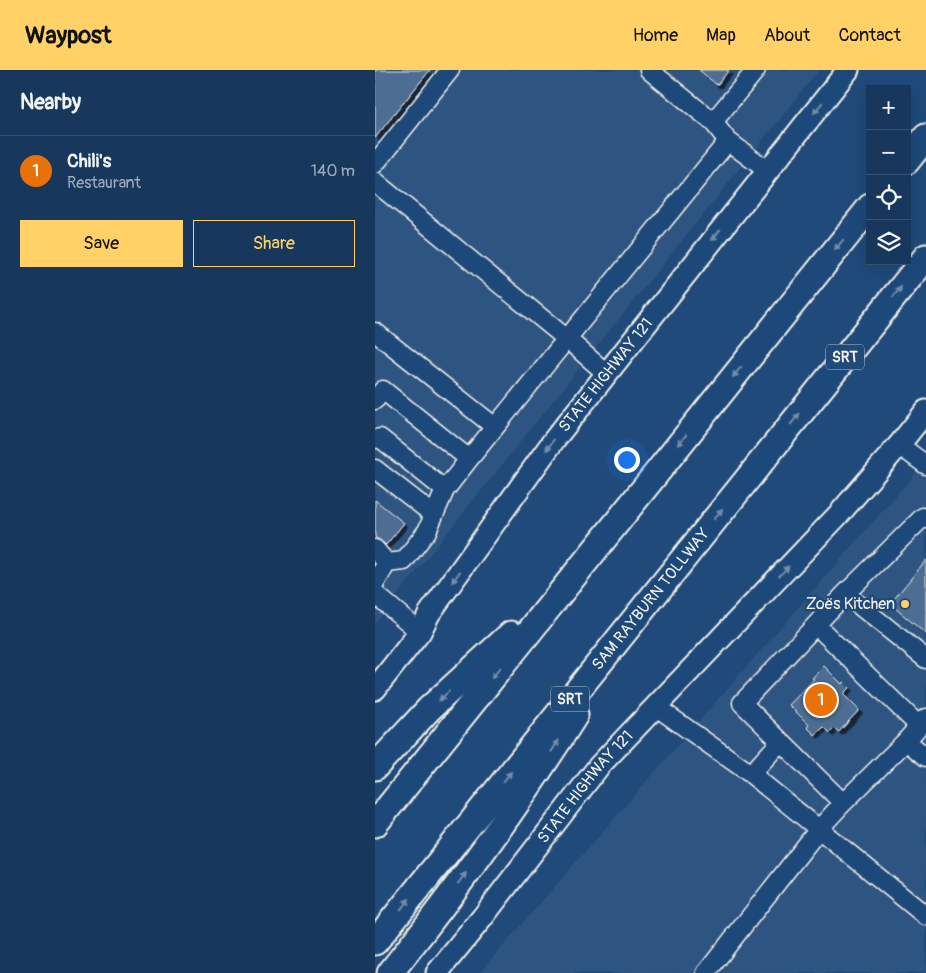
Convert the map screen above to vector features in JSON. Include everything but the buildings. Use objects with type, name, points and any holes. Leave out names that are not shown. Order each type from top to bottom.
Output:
[{"type":"highway","points":[[911,156],[926,138]]},
{"type":"highway","points":[[375,824],[866,212]]},
{"type":"highway","name":"SAM RAYBURN TOLLWAY","points":[[375,942],[926,257]]},
{"type":"highway","points":[[375,767],[429,709],[570,580]]},
{"type":"highway","points":[[390,973],[426,928],[544,763],[637,615]]},
{"type":"main road","name":"STATE HIGHWAY 121","points":[[375,689],[420,632],[429,614],[542,456],[848,70]]},
{"type":"main road","name":"STATE HIGHWAY 121","points":[[442,971],[599,766],[839,513],[899,445],[926,410]]},
{"type":"lane","points":[[375,164],[450,70]]},
{"type":"lane","points":[[713,122],[756,70]]},
{"type":"lane","points":[[651,71],[713,122],[728,140],[768,171]]},
{"type":"lane","points":[[387,563],[404,561],[427,531],[445,490],[728,140]]},
{"type":"lane","points":[[375,182],[567,339],[606,374]]},
{"type":"lane","points":[[375,332],[495,427]]},
{"type":"lane","points":[[378,391],[469,459]]},
{"type":"lane","points":[[375,439],[380,438],[445,490]]},
{"type":"lane","points":[[899,445],[926,465]]},
{"type":"lane","points":[[375,469],[434,515]]},
{"type":"lane","points":[[843,803],[742,703],[845,594],[923,517],[926,519]]},
{"type":"lane","points":[[375,549],[387,563]]},
{"type":"lane","points":[[375,583],[387,563]]},
{"type":"lane","points":[[375,594],[420,632]]},
{"type":"lane","points":[[845,594],[926,659]]},
{"type":"lane","points":[[706,973],[819,829],[923,722],[817,625]]},
{"type":"lane","points":[[655,706],[751,774],[926,916]]},
{"type":"lane","points":[[751,774],[781,741]]},
{"type":"lane","points":[[906,741],[926,758]]},
{"type":"shaded area","points":[[375,70],[819,70],[375,623]]},
{"type":"shaded area","points":[[926,461],[926,973],[481,973],[481,971]]},
{"type":"place","name":"Zoës Kitchen","points":[[905,604]]},
{"type":"place","name":"Chili's","points":[[821,700]]}]
